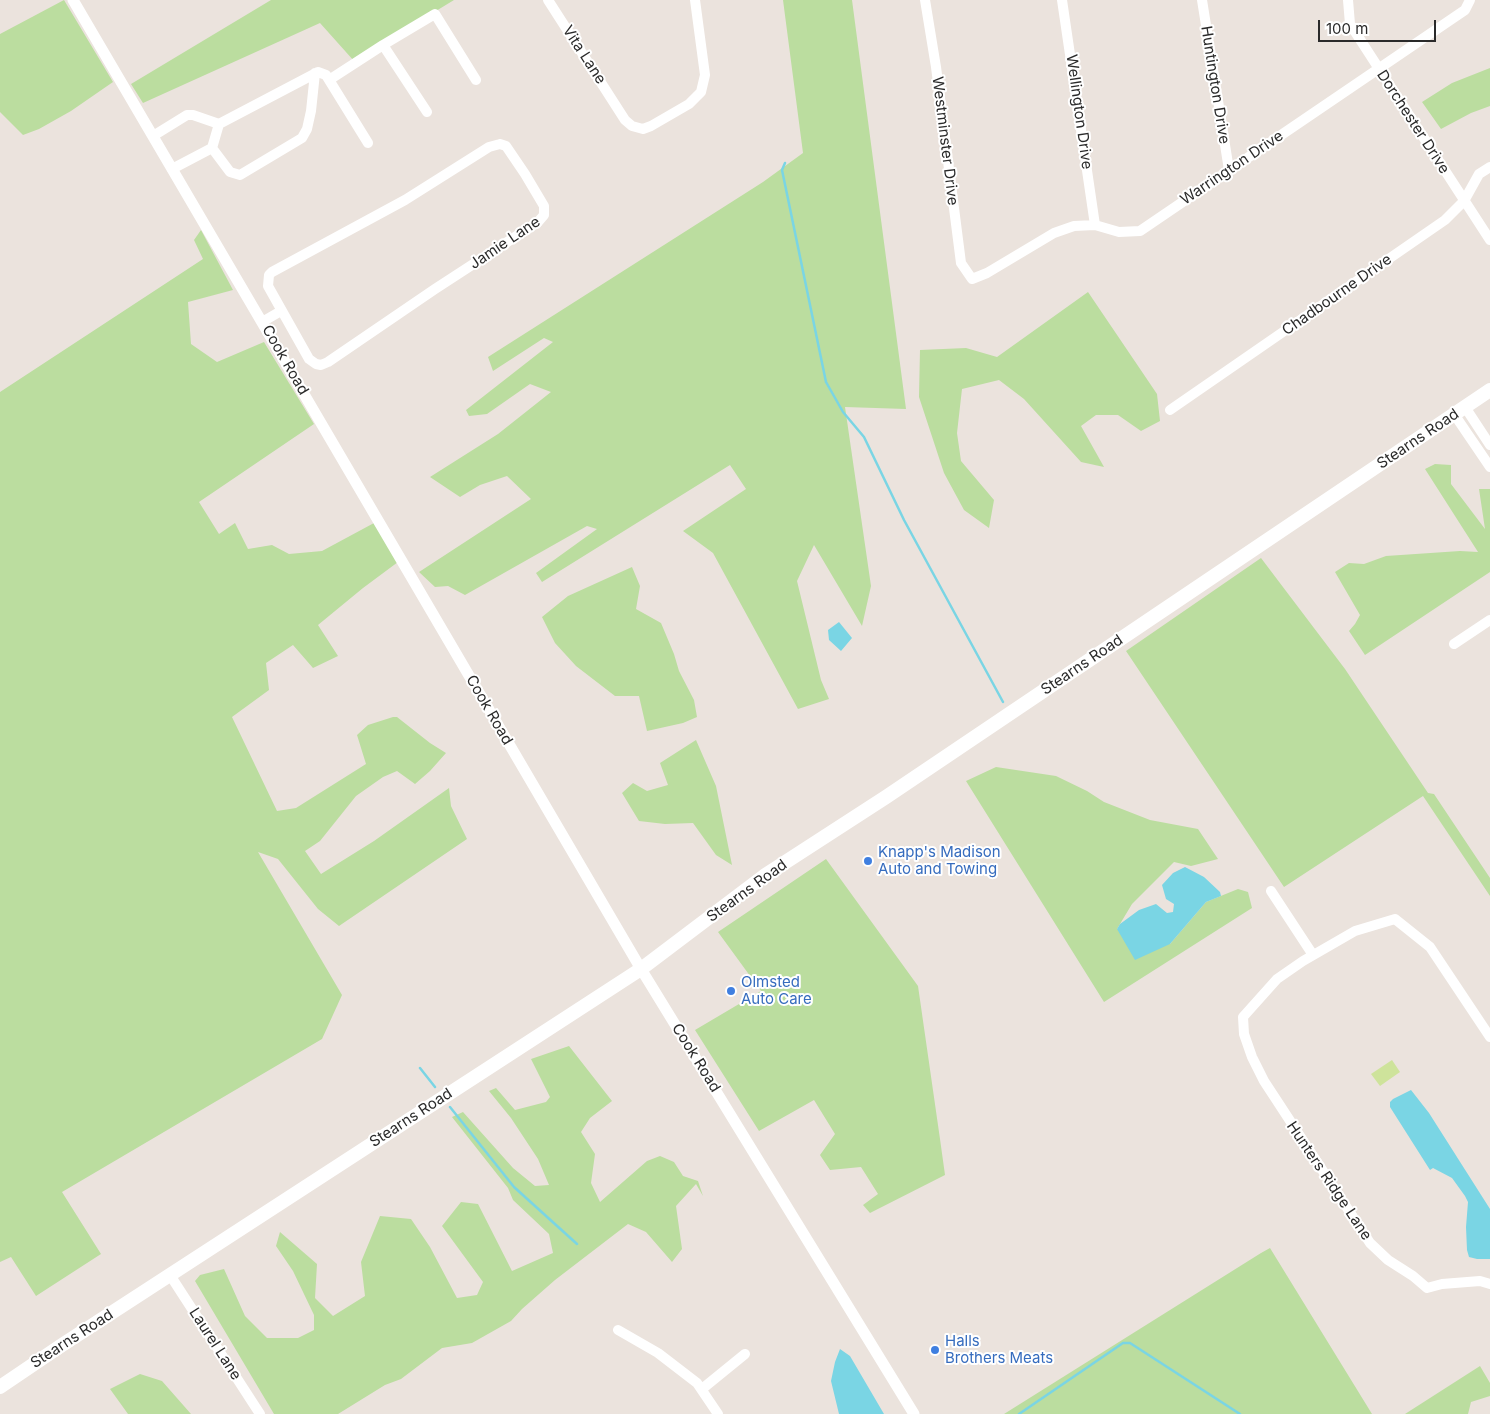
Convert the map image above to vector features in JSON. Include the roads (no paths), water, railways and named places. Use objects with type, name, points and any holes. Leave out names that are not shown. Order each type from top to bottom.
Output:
[{"type":"main road","name":"Stearns Road","points":[[0,1387],[641,969],[764,876],[886,797],[1490,390]]},
{"type":"street","name":"Cook Road","points":[[73,0],[641,969],[914,1414]]},
{"type":"street","name":"Vita Lane","points":[[548,0],[620,111],[632,126],[643,129],[652,126],[689,104],[701,92],[705,75],[694,0]]},
{"type":"street","name":"Westminster Drive","points":[[925,0],[936,67],[960,263],[972,279]]},
{"type":"street","name":"Wellington Drive","points":[[1062,0],[1095,224]]},
{"type":"street","name":"Huntington Drive","points":[[1202,0],[1229,170]]},
{"type":"street","name":"Dorchester Drive","points":[[1348,0],[1350,24],[1490,240]]},
{"type":"street","name":"Warrington Drive","points":[[972,279],[987,273],[1054,233],[1074,226],[1095,224],[1119,232],[1140,231],[1465,10],[1470,0]]},
{"type":"street","points":[[329,80],[435,14],[476,80]]},
{"type":"street","points":[[383,45],[427,112]]},
{"type":"street","points":[[212,148],[230,172],[240,174],[302,138],[307,129],[311,111],[315,73]]},
{"type":"street","points":[[172,169],[212,148],[219,124],[315,73],[322,73],[329,80],[368,142]]},
{"type":"street","points":[[153,136],[187,115],[194,115],[219,124]]},
{"type":"street","name":"Jamie Lane","points":[[500,144],[506,146],[544,206],[544,215],[538,222],[321,365],[309,359],[280,311],[268,286],[269,276],[272,272],[404,200],[490,147],[500,144]]},
{"type":"street","name":"Chadbourne Drive","points":[[1170,410],[1445,220],[1464,201],[1479,174],[1490,167]]},
{"type":"street","points":[[262,322],[280,311]]},
{"type":"street","points":[[1460,411],[1490,445]]},
{"type":"street","points":[[1460,411],[1490,467]]},
{"type":"street","points":[[1454,644],[1490,620]]},
{"type":"street","points":[[1271,891],[1313,956]]},
{"type":"street","name":"Hunters Ridge Lane","points":[[1490,1037],[1430,947],[1395,919],[1355,931],[1277,979],[1243,1017],[1244,1034],[1252,1057],[1264,1080],[1370,1243],[1426,1288],[1442,1284],[1480,1281],[1490,1284]]},
{"type":"street","name":"Laurel Lane","points":[[170,1275],[260,1414]]},
{"type":"street","points":[[618,1330],[658,1353],[702,1389],[718,1414]]},
{"type":"street","points":[[702,1389],[745,1354]]},
{"type":"water","points":[[839,622],[852,638],[841,651],[829,640],[828,630]]},
{"type":"water","points":[[1185,867],[1204,877],[1220,892],[1221,896],[1206,902],[1170,944],[1135,960],[1117,929],[1120,924],[1139,910],[1156,904],[1167,913],[1173,912],[1174,904],[1166,899],[1162,885],[1173,873]]},
{"type":"water","points":[[1411,1090],[1429,1113],[1490,1209],[1490,1259],[1469,1257],[1466,1227],[1468,1202],[1465,1196],[1452,1178],[1433,1168],[1430,1170],[1390,1107],[1390,1102],[1393,1099]]},
{"type":"water","points":[[840,1349],[850,1356],[884,1414],[839,1414],[831,1381]]},
{"type":"waterway","points":[[785,163],[782,170],[826,382],[843,412],[864,437],[904,520],[1003,702]]},
{"type":"waterway","points":[[420,1068],[435,1087]]},
{"type":"waterway","points":[[450,1107],[514,1187],[577,1244]]},
{"type":"waterway","points":[[1019,1414],[1123,1343],[1130,1343],[1240,1414]]},
{"type":"place","name":"Knapp's Madison Auto and Towing","points":[[868,861]]},
{"type":"place","name":"Olmsted Auto Care","points":[[731,991]]},
{"type":"place","name":"Halls Brothers Meats","points":[[935,1350]]}]
